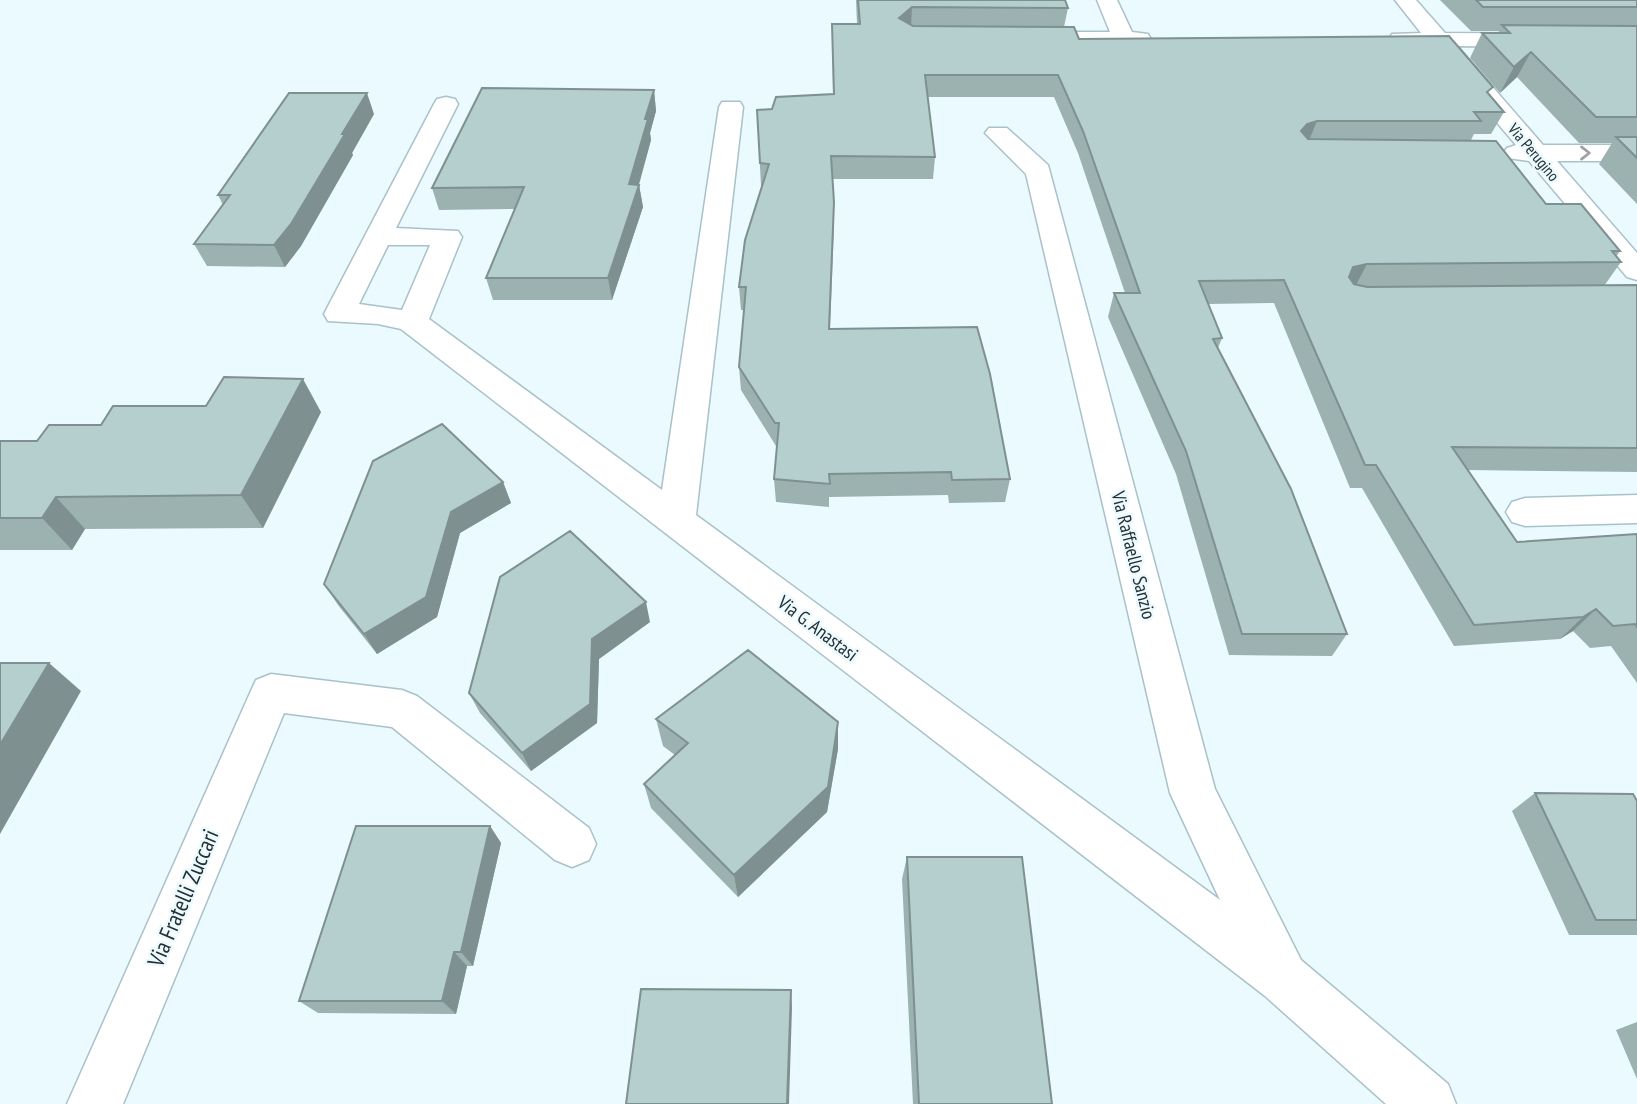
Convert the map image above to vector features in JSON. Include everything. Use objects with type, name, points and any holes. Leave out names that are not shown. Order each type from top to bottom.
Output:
[{"type":"street","points":[[1107,0],[1124,39]]},
{"type":"street","name":"Via Perugino","points":[[1405,0],[1441,39],[1533,152],[1633,288]]},
{"type":"street","points":[[1004,39],[1165,39]]},
{"type":"street","points":[[1372,39],[1637,41]]},
{"type":"street","points":[[412,322],[448,237],[378,236],[446,103]]},
{"type":"street","points":[[676,522],[732,107]]},
{"type":"street","name":"Via Raffaello Sanzio","points":[[998,133],[1039,171],[1193,793],[1283,978]]},
{"type":"street","points":[[1493,153],[1637,153]]},
{"type":"street","name":"Via G. Anastasi","points":[[378,236],[339,314],[378,314],[412,322],[1283,978],[1428,1104]]},
{"type":"street","points":[[1525,512],[1637,509]]},
{"type":"street","name":"Via Fratelli Zuccari","points":[[95,1104],[271,693],[402,709],[572,844]]},
{"type":"building","points":[[858,0],[1065,0],[1068,8],[912,7],[899,18],[913,26],[1074,27],[1079,39],[1449,36],[1493,87],[1487,92],[1504,112],[1474,112],[1481,121],[1317,121],[1307,124],[1301,131],[1308,139],[1496,141],[1546,204],[1581,204],[1620,251],[1612,251],[1621,262],[1367,264],[1353,267],[1349,277],[1354,284],[1367,287],[1637,285],[1637,448],[1452,447],[1517,542],[1637,534],[1637,627],[1635,624],[1613,626],[1596,609],[1583,617],[1474,625],[1376,465],[1365,465],[1284,280],[1199,281],[1222,338],[1213,339],[1291,489],[1347,634],[1242,634],[1186,451],[1114,293],[1140,293],[1083,131],[1058,75],[925,75],[935,157],[831,156],[834,202],[829,329],[977,327],[990,374],[1010,479],[952,480],[951,472],[829,474],[830,484],[774,479],[779,423],[775,423],[739,367],[746,287],[739,287],[745,240],[769,164],[760,163],[757,110],[772,109],[776,97],[834,94],[832,24],[860,24]]},
{"type":"building","points":[[1476,0],[1637,0],[1637,7],[1483,7]]},
{"type":"building","points":[[1502,25],[1637,26],[1637,117],[1596,117],[1531,52],[1514,67],[1482,33],[1510,33]]},
{"type":"building","points":[[482,88],[654,90],[629,184],[639,185],[608,278],[486,278],[524,187],[432,188]]},
{"type":"building","points":[[289,93],[367,93],[291,224],[274,245],[194,244],[230,195],[218,195]]},
{"type":"building","points":[[1616,137],[1637,137],[1637,158]]},
{"type":"building","points":[[224,377],[303,379],[241,495],[56,497],[42,518],[0,518],[0,441],[37,441],[49,425],[101,425],[113,406],[206,406]]},
{"type":"building","points":[[442,424],[503,482],[451,512],[426,597],[364,634],[324,584],[373,461]]},
{"type":"building","points":[[570,531],[646,602],[592,639],[590,704],[522,753],[469,693],[500,577]]},
{"type":"building","points":[[748,650],[838,722],[828,787],[734,875],[644,784],[688,743],[656,719]]},
{"type":"building","points":[[0,663],[49,663],[0,745]]},
{"type":"building","points":[[1535,793],[1633,794],[1637,801],[1637,920],[1596,920]]},
{"type":"building","points":[[356,826],[490,826],[461,952],[454,952],[442,1001],[299,1001]]},
{"type":"building","points":[[907,857],[1022,857],[1052,1104],[919,1104]]},
{"type":"building","points":[[641,989],[791,990],[787,1104],[626,1104]]}]
